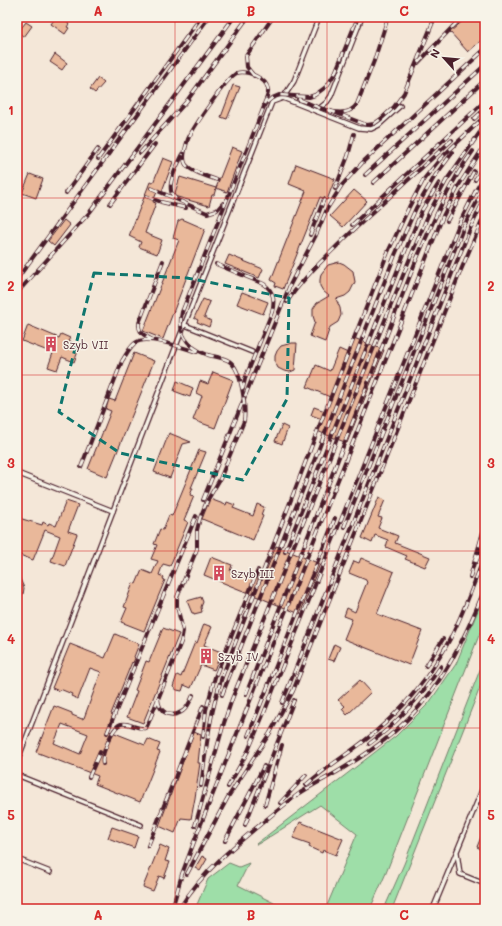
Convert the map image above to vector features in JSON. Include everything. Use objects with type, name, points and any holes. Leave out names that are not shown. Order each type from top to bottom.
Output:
[{"type":"lane","points":[[17,762],[272,102],[283,98],[294,81],[319,17]]},
{"type":"lane","points":[[316,111],[327,102],[331,96],[362,17]]},
{"type":"lane","points":[[283,98],[359,128],[371,129],[379,125],[400,106]]},
{"type":"lane","points":[[185,325],[252,352]]},
{"type":"lane","points":[[17,473],[113,511]]},
{"type":"lane","points":[[17,775],[141,825]]},
{"type":"lane","points":[[433,909],[485,783]]},
{"type":"lane","points":[[457,852],[460,874],[485,884]]},
{"type":"lane","points":[[17,859],[50,872]]},
{"type":"highlighted area","points":[[94,273],[187,278],[289,298],[287,399],[243,480],[120,453],[59,412]]},
{"type":"green space","points":[[485,593],[485,620],[386,873],[370,909],[195,909],[208,879],[229,863],[239,867],[249,863],[238,885],[282,907],[326,908],[357,834],[320,805],[256,844],[396,736],[429,703],[456,664]]},
{"type":"green space","points":[[485,657],[485,675],[392,909],[384,909],[404,864]]},
{"type":"building","points":[[56,17],[60,17],[69,24],[67,27],[69,28],[65,34],[51,24]]},
{"type":"building","points":[[467,17],[485,17],[485,37],[468,52],[450,32]]},
{"type":"building","points":[[26,22],[32,26],[24,37],[18,32]]},
{"type":"building","points":[[55,54],[67,63],[62,70],[50,62]]},
{"type":"building","points":[[98,78],[104,83],[95,93],[90,89]]},
{"type":"building","points":[[233,85],[240,87],[227,119],[221,117]]},
{"type":"building","points":[[232,147],[242,151],[227,192],[216,188]]},
{"type":"building","points":[[163,158],[173,162],[162,191],[158,189],[153,202],[156,203],[145,233],[162,240],[157,254],[139,247],[141,242],[129,236],[150,182],[153,183]]},
{"type":"building","points":[[296,164],[335,179],[327,200],[320,197],[283,289],[275,286],[276,283],[271,280],[306,191],[289,184]]},
{"type":"building","points":[[30,174],[43,179],[36,198],[22,193]]},
{"type":"building","points":[[180,177],[216,188],[209,206],[174,196]]},
{"type":"building","points":[[354,190],[367,201],[343,227],[330,216]]},
{"type":"building","points":[[182,219],[205,229],[163,339],[143,331],[179,240],[173,238],[178,221]]},
{"type":"building","points":[[64,220],[70,225],[54,246],[48,241]]},
{"type":"building","points":[[229,255],[263,269],[259,278],[225,264]]},
{"type":"building","points":[[339,262],[353,271],[355,282],[350,292],[345,296],[336,299],[341,315],[338,322],[330,327],[325,342],[310,336],[315,322],[313,309],[317,303],[329,296],[320,286],[321,274],[328,265]]},
{"type":"building","points":[[242,292],[268,302],[263,314],[237,304]]},
{"type":"building","points":[[203,299],[210,302],[204,317],[211,321],[209,327],[197,322],[198,320],[194,318]]},
{"type":"building","name":"Szyb VII","points":[[28,325],[59,338],[61,334],[70,338],[68,341],[80,346],[74,362],[62,357],[57,370],[48,367],[53,353],[22,341]]},
{"type":"building","points":[[354,338],[384,350],[347,443],[317,431],[322,419],[311,415],[314,407],[325,411],[330,397],[307,387],[316,365],[330,371],[339,349],[348,353]]},
{"type":"building","points":[[297,343],[295,370],[290,372],[284,371],[278,368],[275,362],[275,356],[281,346]]},
{"type":"building","points":[[134,353],[154,361],[107,477],[88,469],[111,411],[106,409],[109,399],[115,401]]},
{"type":"building","points":[[213,372],[233,380],[215,428],[193,420],[202,396],[196,393],[200,381],[208,384]]},
{"type":"building","points":[[177,381],[193,388],[190,397],[174,391]]},
{"type":"building","points":[[282,425],[288,428],[282,444],[275,441]]},
{"type":"building","points":[[169,433],[191,442],[183,444],[170,478],[154,472]]},
{"type":"building","points":[[199,450],[206,452],[191,488],[193,488],[190,495],[194,496],[184,520],[188,522],[170,566],[163,564],[159,575],[164,577],[163,579],[165,580],[144,631],[121,622],[127,608],[124,607],[133,583],[136,584],[142,570],[152,574],[158,561],[151,559],[157,545],[154,544],[160,529],[163,530],[169,515],[172,516]]},
{"type":"building","points":[[379,497],[385,500],[378,517],[382,518],[378,528],[398,536],[395,543],[430,557],[425,567],[405,559],[407,556],[386,547],[388,540],[375,535],[372,543],[362,538]]},
{"type":"building","points":[[210,499],[226,505],[227,502],[235,505],[233,508],[253,516],[257,504],[264,507],[261,515],[263,516],[253,540],[202,519]]},
{"type":"building","points":[[66,501],[78,505],[68,531],[77,534],[65,566],[51,561],[60,536],[45,530],[33,560],[17,554],[17,523],[19,518],[42,525],[43,522],[48,525],[49,523],[56,526]]},
{"type":"building","points":[[276,546],[320,564],[300,614],[204,575],[211,557],[232,565],[230,571],[240,575],[242,572],[262,581]]},
{"type":"building","points":[[361,558],[394,572],[377,614],[422,631],[409,665],[344,639],[352,619],[344,616],[347,608],[355,612],[367,582],[366,580],[349,573],[354,561],[359,563]]},
{"type":"building","points":[[17,572],[24,588],[23,594],[17,597]]},
{"type":"building","points":[[201,597],[203,602],[201,607],[202,612],[194,614],[192,613],[187,601]]},
{"type":"building","points":[[204,624],[212,627],[204,645],[221,652],[215,668],[214,670],[201,665],[191,688],[184,685],[182,691],[177,690],[173,687],[177,675],[181,677]]},
{"type":"building","points":[[163,628],[179,634],[143,723],[127,717],[146,661],[149,662]]},
{"type":"building","points":[[115,634],[139,644],[133,663],[132,662],[111,714],[113,715],[107,730],[145,745],[148,739],[160,744],[157,751],[160,752],[140,802],[95,784],[98,776],[36,752],[54,706],[72,713],[72,715],[82,719],[84,718],[101,672],[90,668],[78,699],[71,696],[72,694],[60,689],[59,691],[52,688],[70,644],[105,658]],"holes":[[[62,724],[88,734],[80,754],[54,743]]]},
{"type":"building","points":[[334,644],[340,647],[334,661],[328,659]]},
{"type":"building","points":[[360,680],[371,692],[347,715],[342,709],[345,706],[338,700]]},
{"type":"building","points":[[194,732],[201,735],[198,763],[200,763],[195,798],[191,819],[181,818],[175,833],[159,826]]},
{"type":"building","points":[[300,822],[343,839],[336,855],[323,850],[322,853],[309,847],[310,844],[293,838]]},
{"type":"building","points":[[112,827],[138,836],[134,848],[108,838]]},
{"type":"building","points":[[485,827],[485,851],[477,847]]},
{"type":"building","points":[[160,845],[169,849],[165,861],[170,862],[164,878],[159,876],[153,891],[143,887]]},
{"type":"building","points":[[202,856],[207,859],[200,871],[195,868]]},
{"type":"railway","points":[[98,159],[201,17]]},
{"type":"railway","points":[[17,279],[209,17]]},
{"type":"railway","points":[[17,293],[90,212],[234,17]]},
{"type":"railway","points":[[140,153],[186,102],[248,17]]},
{"type":"railway","points":[[254,76],[247,67],[246,56],[273,17]]},
{"type":"railway","points":[[103,764],[105,748],[111,735],[118,726],[121,724],[127,724],[146,728],[148,724],[181,642],[183,631],[177,606],[177,597],[197,549],[197,530],[200,518],[207,501],[220,479],[244,421],[244,398],[237,372],[229,361],[208,355],[189,344],[182,333],[182,312],[265,104],[272,98],[279,95],[309,97],[315,95],[327,86],[335,73],[358,17]]},
{"type":"railway","points":[[298,99],[329,111],[345,112],[352,109],[357,104],[374,61],[388,17]]},
{"type":"railway","points":[[328,110],[367,125],[374,124],[381,119],[394,107],[404,93],[435,17]]},
{"type":"railway","points":[[418,63],[462,17]]},
{"type":"railway","points":[[203,500],[290,285],[316,235],[327,209],[342,185],[364,161],[485,49]]},
{"type":"railway","points":[[365,175],[485,65]]},
{"type":"railway","points":[[217,180],[190,169],[185,163],[184,154],[186,145],[196,125],[218,93],[237,73],[241,72],[251,74],[264,81],[268,89],[264,104]]},
{"type":"railway","points":[[373,183],[485,80]]},
{"type":"railway","points":[[352,225],[485,101]]},
{"type":"railway","points":[[474,119],[485,109]]},
{"type":"railway","points":[[201,786],[211,717],[222,677],[388,252],[424,179],[440,159],[484,117]]},
{"type":"railway","points":[[195,826],[232,699],[408,263],[429,213],[446,181],[485,125]]},
{"type":"railway","points":[[335,189],[348,156],[354,134]]},
{"type":"railway","points":[[287,302],[306,278],[342,241],[452,140]]},
{"type":"railway","points":[[110,204],[155,144]]},
{"type":"railway","points":[[172,909],[182,874],[197,834],[443,216],[459,185],[485,145]]},
{"type":"railway","points":[[66,193],[98,149]]},
{"type":"railway","points":[[246,694],[415,263],[448,191],[473,151]]},
{"type":"railway","points":[[222,695],[395,255],[416,208],[435,176],[453,152]]},
{"type":"railway","points":[[176,199],[172,195],[172,177],[183,154]]},
{"type":"railway","points":[[475,180],[485,164]]},
{"type":"railway","points":[[447,221],[474,171]]},
{"type":"railway","points":[[228,787],[248,751],[264,713],[459,224],[485,175]]},
{"type":"railway","points":[[285,552],[422,210],[439,183]]},
{"type":"railway","points":[[344,527],[464,226],[485,187]]},
{"type":"railway","points":[[151,188],[207,213],[217,210],[223,203]]},
{"type":"railway","points":[[146,196],[161,202],[186,208]]},
{"type":"railway","points":[[310,235],[324,199]]},
{"type":"railway","points":[[282,703],[451,276],[470,229],[484,200]]},
{"type":"railway","points":[[187,874],[228,797],[270,733],[293,691],[461,270],[485,214]]},
{"type":"railway","points":[[153,340],[141,332],[139,323],[163,261]]},
{"type":"railway","points":[[216,264],[264,284],[273,296],[272,312],[245,379],[243,388]]},
{"type":"railway","points":[[81,467],[122,361],[129,349],[135,343],[148,340],[156,341],[197,352]]},
{"type":"railway","points":[[107,733],[196,516]]},
{"type":"railway","points":[[248,736],[335,518]]},
{"type":"railway","points":[[470,577],[485,525]]},
{"type":"railway","points":[[476,562],[485,540]]},
{"type":"railway","points":[[306,785],[374,733],[407,701],[426,678],[443,652],[455,629],[485,555]]},
{"type":"railway","points":[[203,737],[206,710],[215,677],[258,570]]},
{"type":"railway","points":[[179,909],[208,871],[255,829],[300,793],[332,775],[374,748],[410,717],[437,684],[448,666],[468,628],[485,588]]},
{"type":"railway","points":[[426,666],[443,639]]},
{"type":"railway","points":[[369,744],[399,718],[425,688],[441,666]]},
{"type":"railway","points":[[158,699],[163,711],[174,714],[183,711],[193,695]]},
{"type":"railway","points":[[245,825],[294,700]]},
{"type":"railway","points":[[148,846],[203,706]]},
{"type":"railway","points":[[265,805],[282,745]]},
{"type":"railway","points":[[89,777],[100,752]]},
{"type":"railway","points":[[225,841],[264,766]]},
{"type":"railway","points":[[280,803],[306,775]]},
{"type":"place","name":"Szyb VII","points":[[51,344]]},
{"type":"place","name":"Szyb III","points":[[219,573]]},
{"type":"place","name":"Szyb IV","points":[[206,656]]}]
